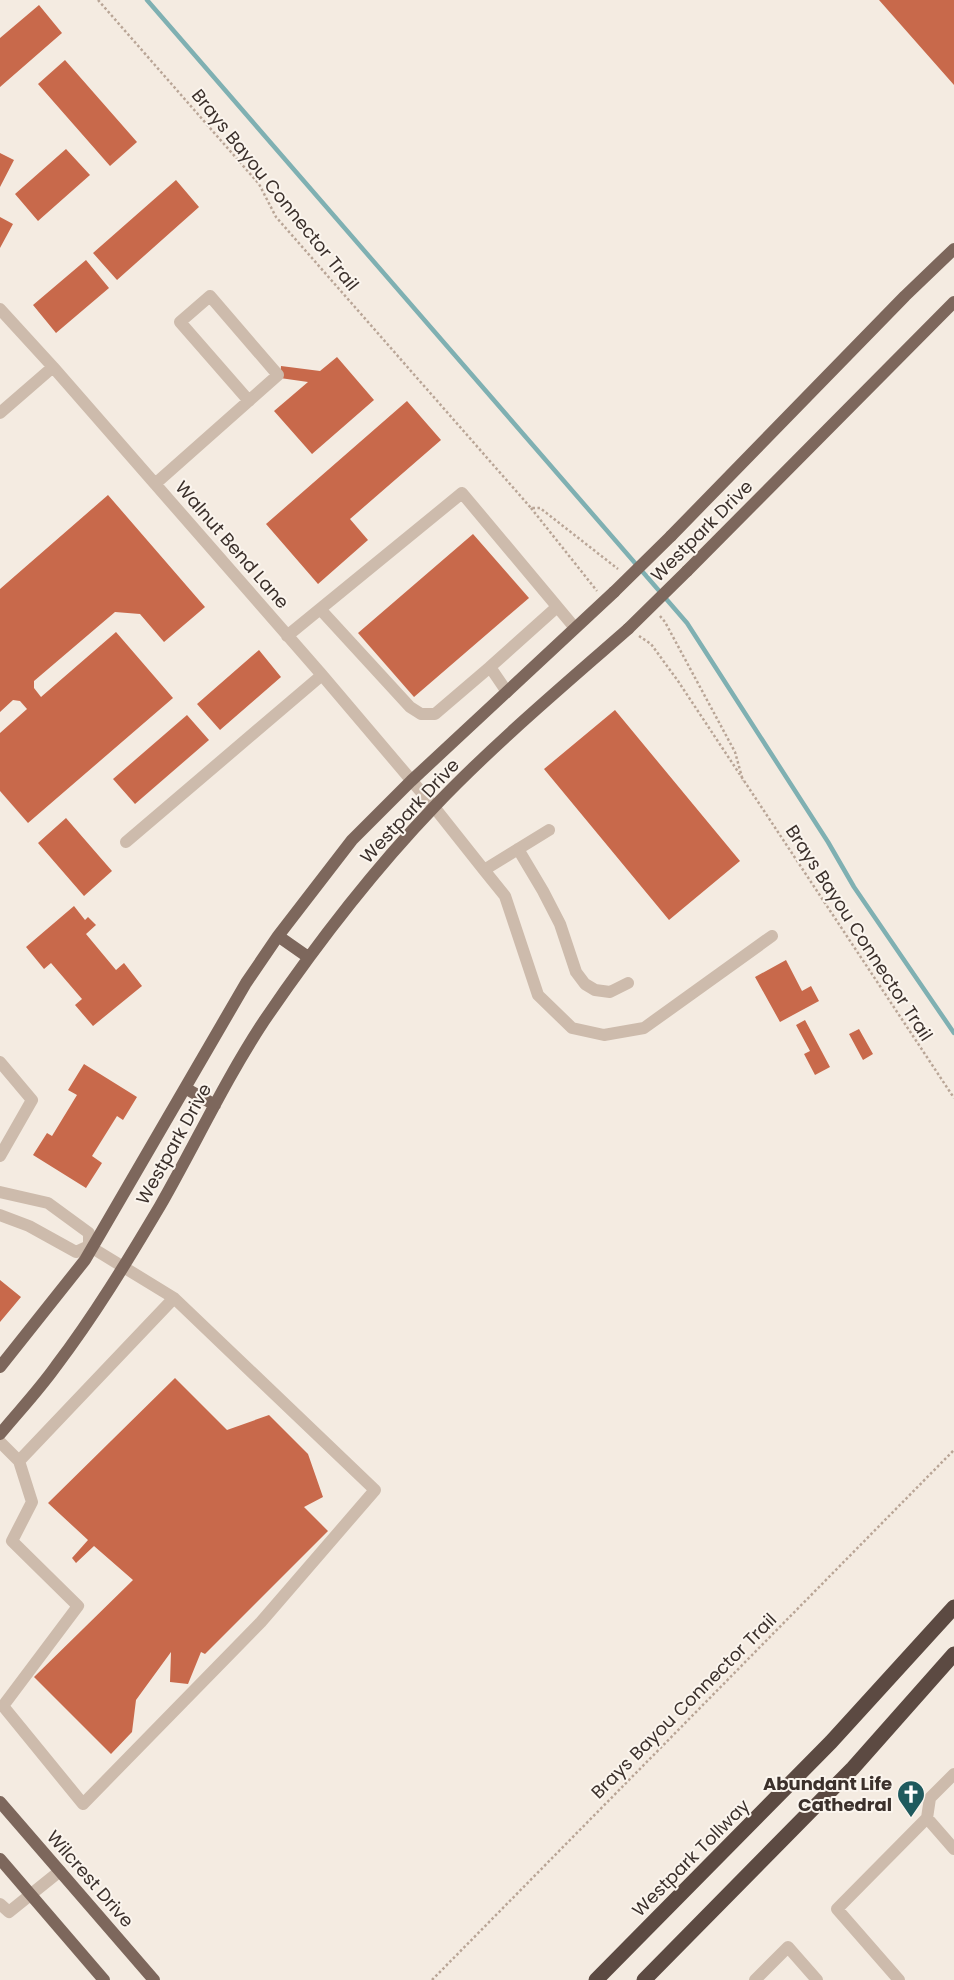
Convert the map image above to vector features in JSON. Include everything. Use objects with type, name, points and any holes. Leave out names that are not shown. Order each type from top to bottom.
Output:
[{"type":"highway","name":"Westpark Tollway","points":[[596,1980],[831,1742],[954,1607]]},
{"type":"highway","points":[[644,1980],[853,1768],[954,1654]]},
{"type":"main road","name":"Westpark Drive","points":[[0,1367],[91,1247],[246,983],[278,936],[352,840],[411,781],[672,536],[905,296],[954,250]]},
{"type":"main road","name":"Westpark Drive","points":[[0,1434],[56,1366],[123,1267],[161,1205],[215,1105],[262,1025],[308,958],[380,868],[434,807],[489,753],[628,629],[954,302]]},
{"type":"main road","points":[[278,936],[308,958]]},
{"type":"main road","points":[[185,1088],[215,1105]]},
{"type":"main road","name":"Wilcrest Drive","points":[[0,1802],[154,1980]]},
{"type":"main road","points":[[0,1859],[104,1980]]},
{"type":"street","points":[[156,484],[249,401],[278,375],[210,296],[180,322],[249,401]]},
{"type":"street","name":"Walnut Bend Lane","points":[[0,310],[54,367],[322,675],[434,807],[505,896],[538,996],[572,1028],[604,1035],[644,1028],[772,936]]},
{"type":"street","points":[[2,407],[54,367]]},
{"type":"street","points":[[287,636],[462,493],[575,628]]},
{"type":"street","points":[[320,610],[410,707],[421,714],[435,714],[558,607]]},
{"type":"street","points":[[490,668],[507,692]]},
{"type":"street","points":[[126,842],[322,675]]},
{"type":"street","points":[[484,870],[549,830]]},
{"type":"street","points":[[518,849],[548,899],[560,924],[576,972],[585,984],[595,990],[610,992],[628,983]]},
{"type":"street","points":[[0,1062],[32,1100],[0,1156]]},
{"type":"street","points":[[0,1192],[48,1203],[88,1233],[91,1247],[174,1298],[375,1490],[262,1622],[83,1804],[3,1706],[78,1606],[12,1541],[32,1502],[18,1461],[0,1442]]},
{"type":"street","points":[[0,1215],[29,1226],[76,1252],[91,1247]]},
{"type":"street","points":[[18,1461],[174,1298]]},
{"type":"street","points":[[899,1980],[837,1909],[927,1818],[930,1798],[954,1774]]},
{"type":"street","points":[[927,1818],[954,1849]]},
{"type":"street","points":[[0,1904],[9,1912],[60,1871]]},
{"type":"street","points":[[755,1980],[788,1947],[817,1980]]},
{"type":"path","name":"Brays Bayou Connector Trail","points":[[98,0],[259,184],[276,217],[610,596]]},
{"type":"path","name":"Brays Bayou Connector Trail","points":[[531,508],[540,508],[616,567],[622,574]]},
{"type":"path","name":"Brays Bayou Connector Trail","points":[[659,615],[665,622],[735,752],[743,781]]},
{"type":"path","name":"Brays Bayou Connector Trail","points":[[628,629],[651,644],[678,681],[954,1098]]},
{"type":"path","name":"Brays Bayou Connector Trail","points":[[432,1980],[954,1450]]},
{"type":"building","points":[[879,0],[954,0],[954,85]]},
{"type":"building","points":[[39,5],[62,33],[0,87],[0,38]]},
{"type":"building","points":[[65,60],[137,142],[110,166],[38,84]]},
{"type":"building","points":[[66,149],[90,175],[38,221],[15,194]]},
{"type":"building","points":[[0,153],[14,160],[0,187]]},
{"type":"building","points":[[176,180],[199,207],[117,280],[93,253]]},
{"type":"building","points":[[0,217],[13,224],[0,248]]},
{"type":"building","points":[[86,260],[109,288],[56,333],[33,305]]},
{"type":"building","points":[[337,357],[374,400],[312,454],[274,411],[308,382],[280,378],[281,366],[320,371]]},
{"type":"building","points":[[407,401],[441,440],[350,519],[368,540],[318,584],[266,524]]},
{"type":"building","points":[[108,495],[205,607],[164,642],[140,614],[115,612],[34,681],[34,688],[41,697],[116,632],[173,698],[28,823],[0,791],[0,733],[27,709],[20,701],[13,700],[0,712],[0,589]]},
{"type":"building","points":[[473,534],[529,598],[414,697],[358,633]]},
{"type":"building","points":[[259,650],[281,677],[220,730],[197,704]]},
{"type":"building","points":[[615,710],[740,861],[669,920],[544,769]]},
{"type":"building","points":[[187,715],[209,740],[135,804],[113,779]]},
{"type":"building","points":[[66,818],[112,871],[84,896],[38,843]]},
{"type":"building","points":[[74,906],[85,920],[88,917],[96,925],[86,934],[116,970],[124,963],[142,986],[93,1026],[75,1005],[82,999],[51,963],[44,969],[26,947]]},
{"type":"building","points":[[786,960],[802,991],[811,986],[819,1001],[780,1022],[755,977]]},
{"type":"building","points":[[805,1020],[830,1067],[815,1075],[804,1054],[810,1051],[796,1025]]},
{"type":"building","points":[[859,1029],[873,1054],[863,1060],[849,1034]]},
{"type":"building","points":[[84,1064],[137,1097],[123,1120],[117,1116],[92,1156],[102,1163],[86,1188],[33,1155],[47,1133],[52,1136],[77,1095],[68,1090]]},
{"type":"building","points":[[0,1280],[21,1297],[0,1322]]},
{"type":"building","points":[[175,1378],[227,1430],[269,1415],[308,1454],[323,1497],[304,1507],[328,1531],[205,1654],[201,1652],[188,1684],[170,1682],[171,1652],[136,1700],[132,1732],[111,1754],[34,1677],[133,1580],[94,1546],[76,1563],[72,1558],[88,1540],[48,1503]]},
{"type":"waterway","points":[[147,0],[687,623],[828,842],[854,887],[954,1033]]},
{"type":"place","name":"Abundant Life Cathedral","points":[[911,1818]]}]
